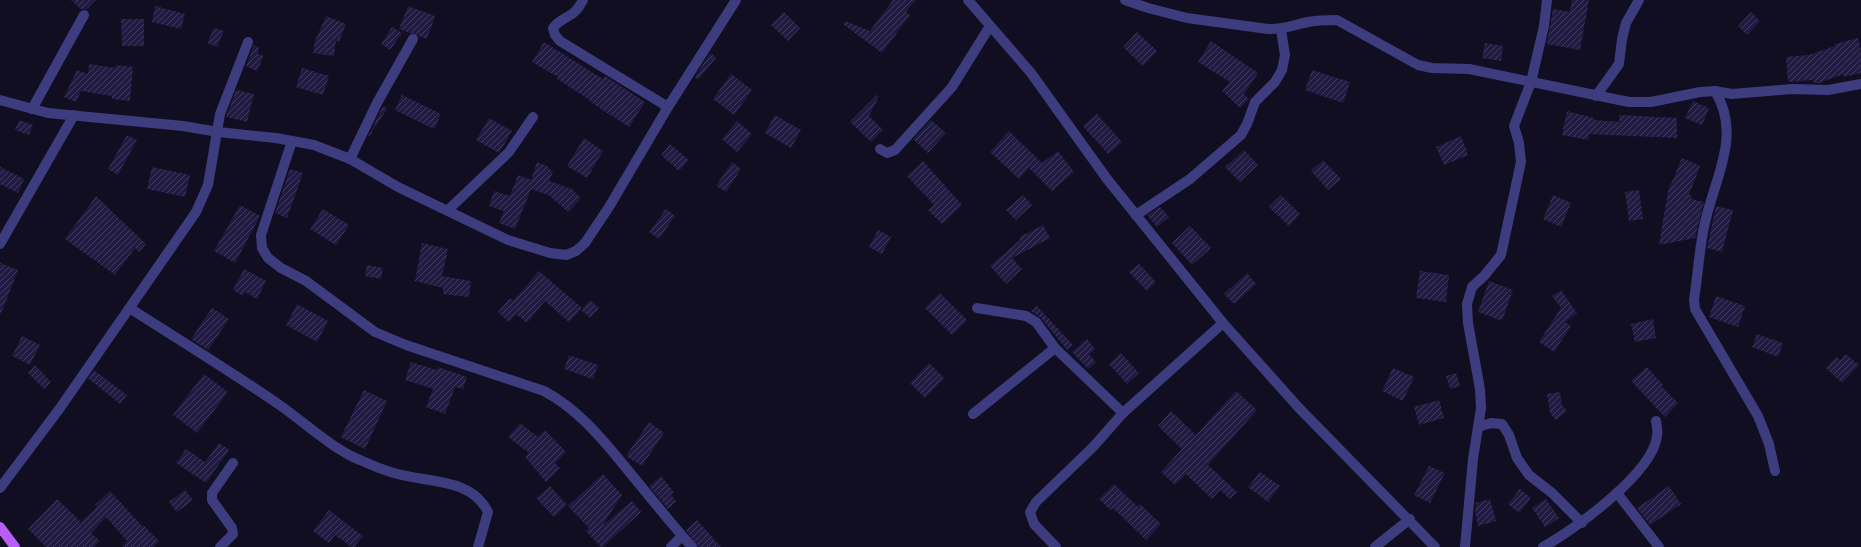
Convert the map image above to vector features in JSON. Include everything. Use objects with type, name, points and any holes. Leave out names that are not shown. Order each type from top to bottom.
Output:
[{"type":"main road","points":[[0,527],[16,547]]},
{"type":"street","points":[[583,0],[575,13],[558,22],[553,28],[555,35],[560,41],[668,107]]},
{"type":"street","points":[[0,100],[48,113],[175,125],[218,132],[292,140],[314,145],[350,159],[398,187],[448,210],[472,224],[508,240],[550,253],[566,255],[576,251],[585,243],[610,207],[668,107],[736,0]]},
{"type":"street","points":[[968,0],[1030,73],[1102,173],[1223,323],[1299,408],[1410,519],[1435,547]]},
{"type":"street","points":[[1125,0],[1148,8],[1187,18],[1281,30],[1308,22],[1337,20],[1418,65],[1432,68],[1469,69],[1629,102],[1651,102],[1700,92],[1715,91],[1732,94],[1792,88],[1828,90],[1861,84]]},
{"type":"street","points":[[1465,547],[1473,459],[1481,408],[1480,389],[1468,323],[1468,304],[1472,287],[1484,276],[1501,255],[1521,162],[1519,143],[1514,126],[1531,82],[1547,0]]},
{"type":"street","points":[[1596,96],[1619,64],[1622,39],[1626,23],[1639,0]]},
{"type":"street","points":[[32,109],[84,15]]},
{"type":"street","points":[[880,149],[887,153],[895,150],[930,112],[952,87],[990,26]]},
{"type":"street","points":[[1136,215],[1190,179],[1241,135],[1248,124],[1256,102],[1275,82],[1282,70],[1285,56],[1281,30]]},
{"type":"street","points":[[350,159],[377,103],[413,39]]},
{"type":"street","points":[[0,488],[131,309],[196,212],[208,185],[220,114],[248,42]]},
{"type":"street","points":[[1715,91],[1723,108],[1727,136],[1726,150],[1709,204],[1704,228],[1694,300],[1695,309],[1758,416],[1769,444],[1775,471]]},
{"type":"street","points":[[0,244],[74,115]]},
{"type":"street","points":[[448,210],[509,152],[533,118]]},
{"type":"street","points":[[292,140],[261,235],[262,248],[268,258],[281,268],[306,280],[375,332],[406,345],[544,391],[559,399],[577,414],[602,440],[692,547]]},
{"type":"street","points":[[977,308],[1031,318],[1036,322],[1055,348],[1124,413]]},
{"type":"street","points":[[131,309],[281,406],[320,436],[358,459],[395,474],[461,487],[475,495],[488,512],[478,547]]},
{"type":"street","points":[[1056,547],[1034,524],[1030,512],[1036,502],[1088,453],[1124,413],[1223,323]]},
{"type":"street","points":[[973,414],[1055,348]]},
{"type":"street","points":[[1543,547],[1582,523],[1617,493],[1651,452],[1657,436],[1656,421]]},
{"type":"street","points":[[1478,427],[1491,423],[1502,424],[1509,435],[1517,458],[1529,475],[1552,493],[1582,523]]},
{"type":"street","points":[[220,547],[233,534],[232,528],[212,500],[212,493],[233,463]]},
{"type":"street","points":[[1617,493],[1659,547]]},
{"type":"street","points":[[1375,547],[1410,519]]},
{"type":"street","points":[[671,547],[682,536]]},
{"type":"building","points":[[71,0],[96,0],[87,9],[81,9]]},
{"type":"building","points":[[893,0],[916,0],[906,12],[910,15],[882,53],[843,24],[845,21],[870,31]]},
{"type":"building","points":[[1572,0],[1589,0],[1580,50],[1547,44],[1553,9],[1570,12]]},
{"type":"building","points":[[155,6],[185,14],[181,29],[152,22]]},
{"type":"building","points":[[408,6],[435,16],[427,39],[399,29]]},
{"type":"building","points":[[784,12],[800,28],[788,41],[771,25]]},
{"type":"building","points":[[1751,12],[1760,21],[1747,35],[1738,26]]},
{"type":"building","points":[[326,16],[346,24],[339,42],[336,40],[334,56],[313,53],[315,41]]},
{"type":"building","points":[[121,19],[144,19],[144,46],[122,46]]},
{"type":"building","points":[[392,27],[402,33],[390,50],[381,44]]},
{"type":"building","points":[[214,28],[224,31],[217,47],[207,43]]},
{"type":"building","points":[[1137,32],[1157,51],[1143,66],[1123,47]]},
{"type":"building","points":[[1858,38],[1861,51],[1861,73],[1844,77],[1843,74],[1819,83],[1814,83],[1813,80],[1788,82],[1786,57],[1809,55],[1835,46],[1835,44]]},
{"type":"building","points":[[1211,41],[1258,73],[1244,94],[1249,99],[1240,108],[1222,91],[1230,82],[1198,62]]},
{"type":"building","points":[[544,42],[603,79],[605,76],[645,102],[629,127],[557,79],[558,77],[532,62]]},
{"type":"building","points":[[1485,43],[1503,46],[1501,61],[1482,58]]},
{"type":"building","points":[[254,45],[259,48],[258,54],[264,56],[257,71],[246,66]]},
{"type":"building","points":[[710,53],[716,58],[698,80],[695,77]]},
{"type":"building","points":[[89,64],[115,68],[116,65],[133,67],[130,101],[112,99],[112,96],[81,91],[76,102],[64,97],[77,70],[88,74]]},
{"type":"building","points":[[302,68],[329,76],[323,95],[296,87]]},
{"type":"building","points":[[1312,70],[1350,82],[1343,103],[1305,90]]},
{"type":"building","points":[[731,74],[752,90],[734,115],[713,99]]},
{"type":"building","points":[[236,90],[254,94],[247,122],[226,117]]},
{"type":"building","points":[[402,95],[441,114],[434,129],[395,110]]},
{"type":"building","points":[[877,95],[879,97],[869,116],[883,130],[871,142],[850,122]]},
{"type":"building","points":[[1693,101],[1709,108],[1702,125],[1685,118]]},
{"type":"building","points":[[383,106],[387,109],[366,141]]},
{"type":"building","points":[[1567,111],[1594,118],[1594,120],[1619,122],[1619,115],[1677,118],[1677,138],[1589,134],[1588,140],[1562,135]]},
{"type":"building","points":[[1097,114],[1122,142],[1108,154],[1083,126]]},
{"type":"building","points":[[775,115],[801,130],[791,148],[765,133]]},
{"type":"building","points":[[489,118],[512,131],[499,153],[476,140]]},
{"type":"building","points":[[19,120],[33,125],[29,135],[15,130]]},
{"type":"building","points":[[931,120],[946,133],[928,153],[913,139]]},
{"type":"building","points":[[737,121],[752,134],[737,152],[722,139]]},
{"type":"building","points":[[1009,131],[1042,163],[1058,151],[1074,172],[1052,191],[1029,168],[1019,179],[990,152]]},
{"type":"building","points":[[127,135],[137,140],[118,175],[108,169]]},
{"type":"building","points":[[1461,136],[1468,155],[1444,165],[1436,147]]},
{"type":"building","points":[[584,138],[603,151],[587,178],[567,166]]},
{"type":"building","points":[[670,144],[689,160],[679,171],[661,155]]},
{"type":"building","points":[[1244,150],[1258,165],[1240,182],[1225,167]]},
{"type":"building","points":[[1682,158],[1700,166],[1689,195],[1692,196],[1691,199],[1704,202],[1695,238],[1659,245],[1668,191]]},
{"type":"building","points":[[1323,160],[1341,179],[1328,190],[1311,171]]},
{"type":"building","points":[[923,161],[962,205],[942,224],[928,210],[934,205],[907,176]]},
{"type":"building","points":[[537,162],[547,166],[553,172],[549,181],[572,189],[581,198],[568,212],[550,196],[531,189],[515,229],[499,223],[504,211],[489,206],[494,191],[510,196],[518,175],[531,180]]},
{"type":"building","points":[[732,162],[741,169],[726,192],[716,186]]},
{"type":"building","points":[[0,167],[24,179],[18,193],[0,184]]},
{"type":"building","points":[[152,167],[190,175],[185,197],[147,189]]},
{"type":"building","points":[[290,169],[303,173],[287,218],[275,213]]},
{"type":"building","points":[[1639,190],[1643,219],[1629,221],[1625,192]]},
{"type":"building","points":[[1023,195],[1032,205],[1016,220],[1006,210]]},
{"type":"building","points":[[1281,195],[1300,214],[1289,226],[1269,207]]},
{"type":"building","points":[[1553,195],[1571,203],[1561,227],[1543,219]]},
{"type":"building","points":[[96,196],[146,244],[139,252],[135,248],[115,275],[65,239]]},
{"type":"building","points":[[240,205],[260,216],[235,263],[214,251]]},
{"type":"building","points":[[1716,206],[1733,210],[1722,252],[1707,248]]},
{"type":"building","points":[[1160,207],[1169,217],[1157,227],[1147,215]]},
{"type":"building","points":[[323,209],[349,225],[336,245],[310,229]]},
{"type":"building","points":[[666,209],[675,216],[659,239],[649,232]]},
{"type":"building","points":[[1043,225],[1050,238],[1012,258],[1022,269],[1006,284],[990,266],[1020,240],[1020,237]]},
{"type":"building","points":[[1190,226],[1211,248],[1192,265],[1172,243]]},
{"type":"building","points":[[878,230],[891,237],[882,254],[869,247]]},
{"type":"building","points":[[422,243],[448,249],[442,276],[471,281],[469,297],[443,294],[443,288],[415,281]]},
{"type":"building","points":[[0,263],[18,270],[1,314],[0,313]]},
{"type":"building","points":[[1139,264],[1156,282],[1147,291],[1129,272]]},
{"type":"building","points":[[367,265],[383,268],[381,279],[365,276]]},
{"type":"building","points":[[244,269],[266,281],[257,299],[245,292],[243,296],[233,290]]},
{"type":"building","points":[[539,271],[582,308],[569,322],[545,301],[527,323],[516,314],[509,322],[498,312],[510,298],[513,301]]},
{"type":"building","points":[[1420,271],[1449,275],[1446,302],[1416,298]]},
{"type":"building","points":[[1247,273],[1256,284],[1234,304],[1224,294]]},
{"type":"building","points":[[1489,281],[1513,290],[1502,321],[1478,312]]},
{"type":"building","points":[[1561,290],[1577,313],[1565,322],[1571,326],[1554,352],[1539,342],[1561,308],[1552,296]]},
{"type":"building","points":[[940,293],[967,320],[952,335],[925,308]]},
{"type":"building","points":[[1716,296],[1745,306],[1738,327],[1709,317]]},
{"type":"building","points":[[590,300],[599,308],[590,318],[581,310]]},
{"type":"building","points":[[297,304],[328,321],[317,342],[286,325]]},
{"type":"building","points":[[1037,306],[1073,345],[1067,350],[1041,318],[1031,311]]},
{"type":"building","points":[[212,308],[229,319],[208,350],[191,339]]},
{"type":"building","points":[[1653,319],[1656,338],[1635,342],[1631,324]]},
{"type":"building","points":[[1757,334],[1783,343],[1778,357],[1752,347]]},
{"type":"building","points":[[22,336],[40,345],[30,365],[12,356]]},
{"type":"building","points":[[1087,339],[1095,349],[1089,354],[1096,362],[1088,369],[1072,352]]},
{"type":"building","points":[[1121,353],[1139,373],[1127,384],[1109,364]]},
{"type":"building","points":[[1846,354],[1859,365],[1842,383],[1826,368],[1836,357],[1840,360]]},
{"type":"building","points":[[569,355],[598,365],[593,379],[564,369]]},
{"type":"building","points":[[411,362],[437,370],[438,367],[467,377],[463,389],[455,387],[445,414],[426,407],[433,389],[405,380]]},
{"type":"building","points":[[929,363],[944,378],[925,398],[910,383]]},
{"type":"building","points":[[35,365],[51,382],[44,389],[28,373]]},
{"type":"building","points":[[1647,367],[1663,385],[1662,387],[1678,403],[1665,417],[1631,381]]},
{"type":"building","points":[[1393,368],[1414,377],[1403,401],[1382,391]]},
{"type":"building","points":[[94,370],[127,395],[120,404],[88,378]]},
{"type":"building","points":[[1456,373],[1460,386],[1450,389],[1446,376]]},
{"type":"building","points":[[204,374],[228,392],[197,433],[173,415]]},
{"type":"building","points":[[364,390],[387,401],[365,449],[341,437]]},
{"type":"building","points":[[1236,391],[1257,410],[1208,465],[1237,492],[1230,499],[1220,490],[1212,499],[1186,474],[1175,485],[1161,472],[1182,449],[1158,426],[1171,411],[1196,435]]},
{"type":"building","points":[[1560,392],[1562,405],[1567,411],[1556,420],[1550,413],[1547,394]]},
{"type":"building","points":[[1439,400],[1444,418],[1419,425],[1414,407]]},
{"type":"building","points":[[649,422],[664,433],[642,466],[626,456]]},
{"type":"building","points":[[520,423],[538,437],[545,430],[566,452],[555,463],[560,468],[546,482],[525,457],[529,453],[508,437]]},
{"type":"building","points":[[219,443],[229,450],[206,483],[176,463],[186,449],[205,462]]},
{"type":"building","points":[[1429,466],[1445,473],[1430,503],[1414,495]]},
{"type":"building","points":[[1260,472],[1280,486],[1268,502],[1248,487]]},
{"type":"building","points":[[603,474],[622,495],[603,525],[632,501],[641,512],[603,547],[601,547],[586,531],[589,528],[568,506]]},
{"type":"building","points":[[661,476],[674,492],[671,495],[676,501],[668,509],[649,486]]},
{"type":"building","points":[[1114,484],[1138,507],[1140,504],[1161,524],[1146,540],[1113,508],[1110,510],[1099,499]]},
{"type":"building","points":[[550,486],[567,505],[554,517],[536,498]]},
{"type":"building","points":[[1669,486],[1681,504],[1650,525],[1637,508]]},
{"type":"building","points":[[1520,489],[1531,498],[1519,513],[1508,504]]},
{"type":"building","points":[[185,490],[193,500],[177,512],[169,502]]},
{"type":"building","points":[[110,491],[142,526],[143,525],[159,541],[153,547],[122,547],[127,541],[106,517],[91,533],[100,541],[94,547],[46,547],[28,529],[57,499],[81,522],[97,507],[95,505]]},
{"type":"building","points":[[1490,499],[1496,521],[1478,526],[1475,513],[1476,503]]},
{"type":"building","points":[[1546,499],[1559,518],[1545,527],[1532,508]]},
{"type":"building","points":[[329,510],[363,536],[354,547],[351,547],[335,535],[329,543],[313,531]]},
{"type":"building","points":[[697,520],[721,547],[698,547],[686,530]]}]
